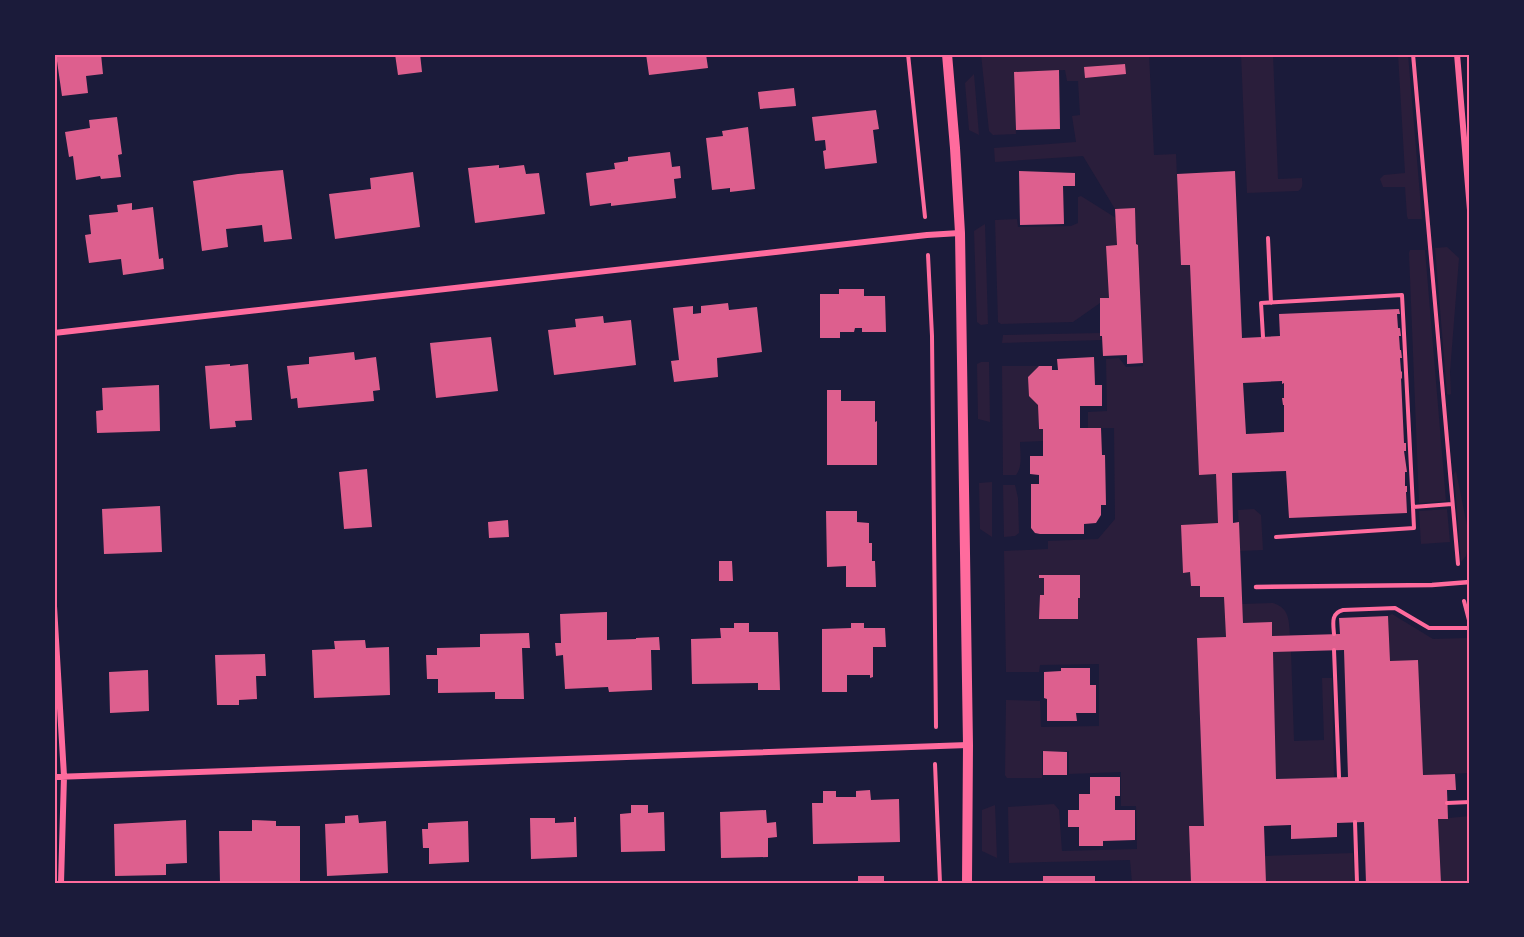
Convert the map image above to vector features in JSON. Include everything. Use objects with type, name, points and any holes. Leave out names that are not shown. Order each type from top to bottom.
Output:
[{"type":"street","points":[[947,54],[960,233],[968,745],[967,883]]},
{"type":"street","points":[[1457,54],[1470,210]]},
{"type":"street","points":[[54,333],[960,233]]},
{"type":"street","points":[[54,606],[64,776],[61,883]]},
{"type":"street","points":[[54,777],[968,745]]},
{"type":"lane","points":[[1256,587],[1432,585],[1470,582]]},
{"type":"path","points":[[908,54],[927,235],[932,336],[937,713],[935,746],[940,883]]},
{"type":"path","points":[[1334,634],[1335,615],[1344,610],[1395,608],[1429,628],[1470,626],[1459,583],[1413,54]]},
{"type":"path","points":[[1268,238],[1271,303]]},
{"type":"path","points":[[1263,337],[1261,303],[1402,295],[1414,528],[1276,537]]},
{"type":"path","points":[[1413,507],[1452,504]]},
{"type":"path","points":[[1334,650],[1339,777]]},
{"type":"path","points":[[1447,803],[1470,802]]},
{"type":"path","points":[[1355,822],[1357,883]]},
{"type":"shaded area","points":[[981,54],[1149,54],[1154,155],[1176,154],[1181,265],[1190,264],[1199,474],[1216,474],[1218,523],[1181,525],[1183,572],[1190,572],[1191,586],[1200,586],[1200,597],[1224,597],[1226,637],[1197,639],[1204,826],[1189,827],[1191,883],[1132,883],[1130,860],[1009,863],[1008,807],[1054,804],[1059,810],[1062,851],[1137,849],[1136,806],[1121,806],[1121,772],[1069,774],[1069,751],[1042,751],[1042,778],[1007,778],[1005,775],[1006,700],[1040,701],[1041,727],[1099,726],[1099,664],[1040,665],[1039,672],[1006,672],[1004,551],[1048,549],[1048,541],[1098,539],[1115,519],[1114,428],[1088,428],[1088,412],[1107,411],[1106,359],[1119,358],[1126,367],[1143,366],[1135,208],[1115,209],[1083,156],[995,162],[994,148],[1076,142],[1072,116],[1080,115],[1078,81],[1067,81],[1065,70],[1014,72],[1016,134],[993,135],[989,131]],"holes":[[[1125,64],[1125,74],[1086,78],[1085,67]]]},
{"type":"shaded area","points":[[1241,54],[1273,54],[1278,179],[1302,178],[1302,187],[1298,191],[1247,193]]},
{"type":"shaded area","points":[[1398,54],[1408,54],[1422,219],[1408,219],[1405,187],[1383,187],[1380,179],[1384,175],[1405,173]]},
{"type":"shaded area","points":[[974,74],[979,135],[969,130],[965,83]]},
{"type":"shaded area","points":[[1081,196],[1116,218],[1117,245],[1106,246],[1109,298],[1100,298],[1100,303],[1073,322],[1001,324],[998,322],[995,220],[1017,219],[1018,227],[1071,226],[1078,223],[1078,197]]},
{"type":"shaded area","points":[[985,224],[988,324],[981,325],[977,322],[974,231]]},
{"type":"shaded area","points":[[1447,247],[1459,258],[1450,372],[1451,394],[1449,395],[1447,394],[1435,248]]},
{"type":"shaded area","points":[[1410,250],[1425,250],[1446,501],[1419,503]]},
{"type":"shaded area","points":[[1100,333],[1102,340],[1002,343],[1003,335]]},
{"type":"shaded area","points":[[989,362],[990,422],[978,419],[977,364]]},
{"type":"shaded area","points":[[1002,366],[1039,366],[1028,377],[1038,405],[1038,429],[1043,429],[1043,441],[1020,442],[1020,464],[1016,475],[1003,475]]},
{"type":"shaded area","points":[[1456,471],[1470,540],[1466,556],[1461,562],[1454,474]]},
{"type":"shaded area","points":[[992,482],[992,537],[980,529],[979,483]]},
{"type":"shaded area","points":[[1003,485],[1015,485],[1018,498],[1019,533],[1015,536],[1004,537]]},
{"type":"shaded area","points":[[1254,509],[1261,515],[1263,550],[1240,551],[1238,510]]},
{"type":"shaded area","points":[[1447,509],[1450,542],[1421,544],[1419,511]]},
{"type":"shaded area","points":[[1273,603],[1285,611],[1290,635],[1272,636],[1271,622],[1243,623],[1242,604]]},
{"type":"shaded area","points":[[1392,614],[1433,639],[1467,638],[1470,667],[1470,773],[1423,775],[1418,660],[1390,661],[1388,616]]},
{"type":"shaded area","points":[[1291,651],[1294,741],[1324,740],[1322,678],[1332,678],[1334,777],[1276,779],[1273,652]]},
{"type":"shaded area","points":[[995,805],[997,858],[982,851],[982,810]]},
{"type":"shaded area","points":[[1470,816],[1470,883],[1441,883],[1438,819]]},
{"type":"shaded area","points":[[1353,853],[1354,883],[1266,883],[1265,856]]},
{"type":"building","points":[[56,54],[101,54],[103,74],[86,76],[88,93],[62,96]]},
{"type":"building","points":[[395,54],[420,54],[422,72],[398,75]]},
{"type":"building","points":[[646,54],[706,54],[708,68],[649,75]]},
{"type":"building","points":[[1125,64],[1126,74],[1085,78],[1084,67]]},
{"type":"building","points":[[1059,70],[1060,129],[1016,130],[1014,72]]},
{"type":"building","points":[[794,88],[796,106],[760,109],[758,92]]},
{"type":"building","points":[[876,110],[879,129],[873,130],[877,163],[825,169],[823,151],[826,150],[825,140],[815,141],[812,117]]},
{"type":"building","points":[[117,117],[122,154],[118,155],[121,177],[101,179],[100,176],[76,180],[73,156],[69,157],[65,132],[90,128],[89,120]]},
{"type":"building","points":[[748,127],[755,189],[730,192],[730,188],[712,190],[706,138],[723,136],[722,131]]},
{"type":"building","points":[[670,152],[672,167],[680,166],[681,178],[674,179],[676,198],[611,206],[611,203],[590,206],[586,173],[615,169],[614,163],[628,161],[628,157]]},
{"type":"building","points":[[499,165],[499,168],[524,165],[526,174],[539,173],[545,214],[475,223],[468,168]]},
{"type":"building","points":[[283,170],[292,239],[264,242],[262,225],[226,229],[228,247],[202,251],[193,181]]},
{"type":"building","points":[[1019,171],[1075,173],[1075,186],[1063,186],[1064,224],[1020,225]]},
{"type":"building","points":[[1235,171],[1242,338],[1280,336],[1279,314],[1399,309],[1400,314],[1397,314],[1401,336],[1399,336],[1402,358],[1400,358],[1404,443],[1406,443],[1406,451],[1404,451],[1407,472],[1405,472],[1405,486],[1407,486],[1407,513],[1289,518],[1286,471],[1232,473],[1233,523],[1239,522],[1243,623],[1272,622],[1272,636],[1340,634],[1339,618],[1388,616],[1390,661],[1418,660],[1423,775],[1455,774],[1456,790],[1447,790],[1448,819],[1438,819],[1441,883],[1366,883],[1364,822],[1337,823],[1337,837],[1291,839],[1291,825],[1264,826],[1266,883],[1191,883],[1189,826],[1204,826],[1197,638],[1226,637],[1224,597],[1200,597],[1200,586],[1191,586],[1190,572],[1183,573],[1181,525],[1218,523],[1216,474],[1199,475],[1190,265],[1181,265],[1177,174]],"holes":[[[1282,381],[1282,384],[1284,383],[1284,398],[1282,398],[1284,432],[1246,434],[1243,383]],[[1344,650],[1348,777],[1276,779],[1273,652]]]},
{"type":"building","points":[[413,172],[420,227],[335,239],[329,194],[371,189],[370,178]]},
{"type":"building","points":[[132,203],[132,210],[153,207],[159,259],[163,258],[164,269],[123,275],[121,259],[89,263],[85,235],[91,234],[89,215],[118,212],[117,205]]},
{"type":"building","points":[[1135,208],[1143,363],[1127,364],[1127,355],[1103,356],[1102,336],[1100,336],[1100,298],[1109,298],[1106,246],[1117,245],[1115,209]]},
{"type":"building","points":[[839,289],[864,289],[864,296],[885,296],[886,332],[862,332],[862,328],[855,328],[854,332],[840,332],[840,338],[820,338],[820,294],[839,294]]},
{"type":"building","points":[[728,303],[729,310],[757,307],[762,352],[717,358],[718,377],[674,382],[671,361],[679,360],[673,308],[693,306],[693,314],[701,313],[701,306]]},
{"type":"building","points":[[603,316],[604,323],[631,320],[636,365],[554,375],[548,330],[576,327],[575,319]]},
{"type":"building","points":[[491,337],[498,391],[436,398],[430,343]]},
{"type":"building","points":[[354,352],[355,360],[376,357],[380,390],[373,391],[374,401],[298,408],[297,398],[291,399],[287,366],[309,364],[309,357]]},
{"type":"building","points":[[1094,357],[1095,385],[1102,385],[1102,406],[1080,406],[1080,428],[1101,428],[1102,455],[1105,455],[1106,505],[1101,505],[1101,515],[1096,523],[1084,524],[1084,534],[1035,533],[1031,528],[1031,484],[1039,484],[1039,475],[1030,474],[1030,456],[1043,456],[1043,429],[1039,429],[1038,405],[1029,396],[1028,377],[1039,366],[1052,366],[1052,370],[1058,370],[1057,359]]},
{"type":"building","points":[[230,364],[230,366],[248,364],[252,420],[235,421],[236,427],[210,429],[205,366]]},
{"type":"building","points":[[159,385],[160,431],[97,433],[96,411],[103,410],[102,388]]},
{"type":"building","points":[[827,390],[841,390],[841,401],[875,401],[877,465],[827,465]]},
{"type":"building","points":[[367,469],[372,527],[344,529],[339,472]]},
{"type":"building","points":[[160,506],[162,552],[104,554],[102,509]]},
{"type":"building","points":[[826,511],[857,511],[857,522],[869,523],[869,543],[872,543],[872,561],[875,561],[876,587],[846,587],[846,566],[827,567]]},
{"type":"building","points":[[508,520],[509,537],[489,538],[488,522]]},
{"type":"building","points":[[719,561],[732,561],[733,581],[719,581]]},
{"type":"building","points":[[1039,575],[1080,575],[1078,619],[1039,619],[1040,595],[1044,595],[1044,578],[1039,578]]},
{"type":"building","points":[[607,612],[607,640],[659,637],[660,650],[651,650],[652,690],[609,692],[608,687],[565,689],[563,655],[556,656],[555,643],[561,643],[560,614]]},
{"type":"building","points":[[734,623],[749,623],[749,632],[778,632],[780,690],[758,690],[758,683],[692,684],[691,639],[721,638],[720,628],[734,628]]},
{"type":"building","points":[[851,623],[864,623],[864,628],[885,628],[886,647],[873,647],[873,677],[847,675],[847,692],[822,692],[822,629],[851,628]]},
{"type":"building","points":[[529,633],[530,648],[522,648],[524,699],[495,699],[495,692],[438,693],[438,679],[427,679],[426,655],[437,655],[437,648],[480,647],[480,634]]},
{"type":"building","points":[[365,640],[366,648],[389,647],[390,695],[314,698],[312,650],[335,649],[334,641]]},
{"type":"building","points":[[265,654],[266,676],[256,676],[257,699],[239,700],[239,705],[217,705],[215,655]]},
{"type":"building","points":[[1061,668],[1090,668],[1090,685],[1096,685],[1096,713],[1076,713],[1077,721],[1047,721],[1044,672],[1061,671]]},
{"type":"building","points":[[148,670],[149,711],[110,713],[109,672]]},
{"type":"building","points":[[1043,751],[1067,752],[1067,775],[1043,775]]},
{"type":"building","points":[[1090,777],[1120,777],[1120,796],[1115,796],[1115,810],[1135,810],[1135,840],[1103,841],[1103,846],[1079,846],[1079,827],[1068,827],[1068,810],[1079,810],[1079,794],[1090,794]]},
{"type":"building","points":[[870,790],[871,800],[899,799],[900,842],[813,844],[812,803],[823,803],[823,791],[836,791],[836,797],[856,797],[856,791]]},
{"type":"building","points":[[631,805],[648,805],[648,813],[664,812],[665,851],[621,852],[620,814],[631,813]]},
{"type":"building","points":[[766,810],[767,823],[776,822],[777,837],[768,838],[768,857],[721,858],[720,812]]},
{"type":"building","points":[[358,815],[359,823],[386,821],[388,873],[327,876],[325,824],[345,823],[345,816]]},
{"type":"building","points":[[574,817],[576,817],[577,857],[531,859],[530,818],[555,818],[555,823],[574,822]]},
{"type":"building","points":[[186,820],[187,863],[166,864],[166,875],[115,876],[114,824]]},
{"type":"building","points":[[252,820],[276,821],[276,826],[300,826],[300,883],[220,883],[219,831],[252,831]]},
{"type":"building","points":[[468,821],[469,862],[429,864],[429,848],[423,848],[422,829],[428,829],[428,823]]},
{"type":"building","points":[[858,876],[884,876],[884,883],[858,883]]},
{"type":"building","points":[[1043,876],[1095,876],[1095,883],[1043,883]]}]
